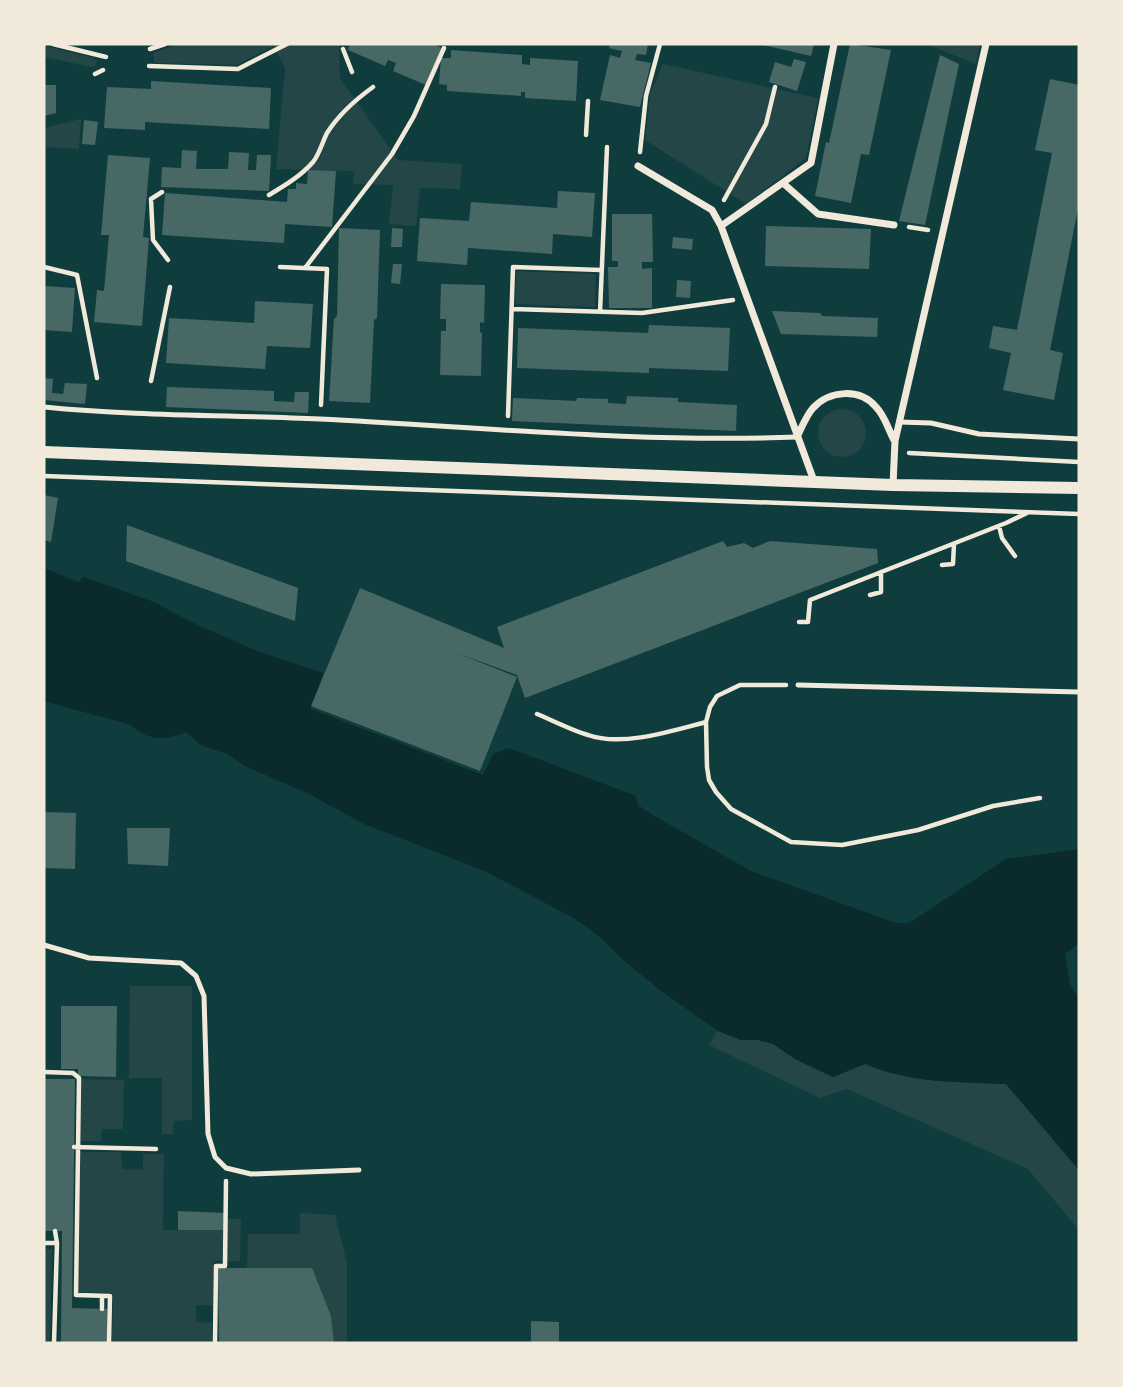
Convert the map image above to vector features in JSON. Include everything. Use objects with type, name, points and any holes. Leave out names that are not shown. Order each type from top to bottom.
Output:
[{"type":"street","points":[[721,226],[811,163],[834,44]]},
{"type":"street","points":[[893,485],[895,441],[899,422],[986,44]]},
{"type":"street","points":[[638,166],[712,210],[721,226],[814,481]]},
{"type":"street","points":[[783,183],[818,214],[894,225]]},
{"type":"street","points":[[797,437],[812,409],[822,400],[834,394],[847,393],[874,403],[883,414],[895,441]]},
{"type":"street","points":[[44,452],[893,485],[1079,488]]},
{"type":"lane","points":[[44,407],[95,412],[320,419],[507,431],[738,439],[797,437]]},
{"type":"lane","points":[[899,422],[931,423],[979,434],[1079,439]]},
{"type":"lane","points":[[797,685],[1079,692]]},
{"type":"lane","points":[[44,945],[89,958],[181,963],[196,975],[204,996],[208,1134],[215,1157],[226,1168],[251,1174],[359,1170]]},
{"type":"path","points":[[53,44],[106,57]]},
{"type":"path","points":[[150,49],[164,44]]},
{"type":"path","points":[[149,66],[237,69],[287,44]]},
{"type":"path","points":[[638,166],[646,96],[660,44]]},
{"type":"path","points":[[304,268],[392,154],[414,116],[444,48]]},
{"type":"path","points":[[343,49],[352,72]]},
{"type":"path","points":[[95,74],[103,70]]},
{"type":"path","points":[[269,195],[292,181],[314,161],[327,134],[340,116],[353,101],[373,87]]},
{"type":"path","points":[[712,210],[728,197],[766,124],[775,87]]},
{"type":"path","points":[[586,135],[588,101]]},
{"type":"path","points":[[600,312],[607,147]]},
{"type":"path","points":[[162,192],[151,199],[153,240],[168,260]]},
{"type":"path","points":[[894,225],[942,232]]},
{"type":"path","points":[[44,267],[77,275],[97,378]]},
{"type":"path","points":[[279,267],[327,269],[320,419]]},
{"type":"path","points":[[507,431],[513,267],[601,270]]},
{"type":"path","points":[[151,381],[170,287]]},
{"type":"path","points":[[512,309],[642,313],[747,298]]},
{"type":"path","points":[[894,453],[1079,462]]},
{"type":"path","points":[[44,476],[1079,514]]},
{"type":"path","points":[[799,622],[808,622],[810,600],[999,526],[1028,512]]},
{"type":"path","points":[[999,526],[1002,538],[1015,556]]},
{"type":"path","points":[[942,565],[953,564],[954,544]]},
{"type":"path","points":[[870,595],[881,592],[881,572]]},
{"type":"path","points":[[797,685],[754,684],[728,689],[717,696],[710,707],[706,722],[707,767],[709,780],[716,792],[731,809],[791,842],[842,845],[918,830],[993,806],[1040,798]]},
{"type":"path","points":[[537,714],[590,736],[623,738],[664,733],[706,722]]},
{"type":"path","points":[[44,1072],[74,1073],[79,1078],[76,1295],[110,1296],[109,1343]]},
{"type":"path","points":[[76,1147],[156,1149]]},
{"type":"path","points":[[215,1343],[216,1266],[225,1266],[226,1168]]},
{"type":"path","points":[[54,1343],[57,1243],[55,1231]]},
{"type":"path","points":[[44,1243],[57,1243]]},
{"type":"path","points":[[102,1296],[102,1309]]},
{"type":"shaded area","points":[[179,44],[339,44],[340,78],[398,160],[462,164],[460,189],[420,188],[416,226],[389,224],[393,185],[353,184],[354,171],[276,169],[285,68],[274,46],[236,65],[154,63],[153,53]]},
{"type":"shaded area","points":[[926,44],[980,44],[976,64]]},
{"type":"shaded area","points":[[44,46],[94,58],[96,65],[92,67],[44,57]]},
{"type":"shaded area","points":[[663,64],[818,98],[806,158],[746,204],[645,140],[650,94]]},
{"type":"shaded area","points":[[81,119],[79,149],[44,147],[44,128]]},
{"type":"shaded area","points":[[516,271],[596,274],[595,307],[515,304]]},
{"type":"shaded area","points":[[842,409],[859,416],[866,433],[859,450],[842,457],[825,450],[818,433],[825,416]]},
{"type":"shaded area","points":[[44,568],[78,582],[84,577],[154,602],[189,621],[257,651],[323,673],[311,709],[483,775],[493,754],[509,748],[636,796],[638,805],[651,814],[751,871],[896,923],[909,923],[1006,859],[1079,849],[1079,943],[1065,954],[1070,985],[1079,998],[1079,1170],[1006,1084],[917,1078],[865,1064],[833,1077],[795,1059],[773,1044],[758,1040],[741,1040],[718,1031],[664,993],[622,959],[599,936],[575,919],[482,870],[364,824],[307,793],[245,766],[227,754],[201,745],[186,732],[164,738],[150,737],[131,725],[44,701]]},
{"type":"shaded area","points":[[130,986],[192,986],[192,1120],[174,1121],[173,1134],[162,1134],[162,1078],[129,1078]]},
{"type":"shaded area","points":[[717,1031],[741,1040],[774,1044],[795,1059],[833,1077],[865,1064],[917,1078],[1006,1084],[1079,1170],[1079,1230],[1028,1169],[847,1089],[820,1098],[709,1045]]},
{"type":"shaded area","points":[[81,1079],[124,1080],[123,1129],[102,1129],[101,1141],[80,1141]]},
{"type":"shaded area","points":[[80,1152],[121,1152],[122,1169],[143,1170],[143,1154],[164,1154],[163,1230],[224,1230],[224,1219],[241,1219],[240,1261],[213,1261],[213,1305],[196,1305],[196,1322],[212,1323],[212,1343],[112,1343],[113,1293],[78,1292]]},
{"type":"shaded area","points":[[300,1213],[335,1215],[347,1263],[347,1343],[334,1343],[330,1316],[312,1269],[247,1268],[248,1234],[300,1234]]},
{"type":"shaded area","points":[[44,1249],[52,1249],[50,1343],[44,1343]]},
{"type":"building","points":[[350,44],[432,44],[442,48],[426,85],[393,71],[396,63],[388,60],[385,66],[348,50]]},
{"type":"building","points":[[610,44],[648,44],[646,55],[637,54],[635,60],[651,63],[640,107],[600,100],[610,55],[620,58],[622,51],[609,48]]},
{"type":"building","points":[[759,44],[814,44],[811,56]]},
{"type":"building","points":[[850,44],[891,50],[869,155],[861,154],[851,203],[815,196]]},
{"type":"building","points":[[451,50],[522,55],[522,64],[530,65],[530,58],[578,61],[576,101],[525,98],[525,92],[521,92],[521,96],[447,91],[447,85],[439,84],[441,58],[451,58]]},
{"type":"building","points":[[940,55],[959,64],[925,225],[899,221]]},
{"type":"building","points":[[794,59],[806,62],[797,91],[769,82],[775,62],[791,67]]},
{"type":"building","points":[[1050,79],[1079,85],[1079,204],[1050,350],[1063,353],[1054,400],[1003,390],[1011,353],[989,348],[993,326],[1017,330],[1052,153],[1035,150]]},
{"type":"building","points":[[151,81],[271,88],[269,129],[145,122],[145,130],[104,128],[107,87],[151,89]]},
{"type":"building","points":[[44,85],[56,85],[56,113],[44,116]]},
{"type":"building","points":[[84,120],[98,122],[95,145],[82,144]]},
{"type":"building","points":[[182,150],[197,151],[196,169],[228,169],[229,152],[249,153],[248,170],[256,170],[257,155],[271,155],[269,191],[161,187],[162,167],[181,168]]},
{"type":"building","points":[[108,155],[150,158],[143,237],[149,238],[142,326],[94,322],[97,290],[104,291],[109,235],[101,235]]},
{"type":"building","points":[[308,170],[336,171],[332,227],[285,224],[284,243],[162,235],[165,193],[287,202],[288,189],[296,189],[296,183],[307,184]]},
{"type":"building","points":[[558,191],[595,193],[592,237],[553,234],[552,254],[468,248],[467,265],[417,261],[420,218],[469,221],[471,202],[557,208]]},
{"type":"building","points":[[612,214],[652,214],[653,262],[642,262],[642,269],[652,268],[652,308],[609,308],[608,267],[618,267],[618,261],[612,261]]},
{"type":"building","points":[[766,226],[871,229],[869,269],[765,266]]},
{"type":"building","points":[[339,228],[380,230],[370,403],[329,401],[334,319],[337,316]]},
{"type":"building","points":[[392,228],[403,229],[402,247],[391,247]]},
{"type":"building","points":[[673,237],[693,239],[692,250],[672,248]]},
{"type":"building","points":[[393,264],[402,264],[400,284],[391,283]]},
{"type":"building","points":[[677,280],[691,281],[690,298],[676,297]]},
{"type":"building","points":[[441,284],[485,285],[484,323],[480,322],[481,376],[440,375],[441,331],[446,331],[446,319],[440,319]]},
{"type":"building","points":[[44,286],[75,288],[72,332],[44,330]]},
{"type":"building","points":[[255,301],[313,304],[310,348],[267,346],[265,369],[166,363],[169,318],[254,323]]},
{"type":"building","points":[[772,311],[878,318],[877,337],[781,334]]},
{"type":"building","points":[[649,325],[730,328],[728,371],[649,368],[649,373],[517,368],[518,328],[648,333]]},
{"type":"building","points":[[44,378],[53,379],[52,393],[63,394],[65,383],[87,384],[85,404],[44,400]]},
{"type":"building","points":[[167,387],[274,391],[274,401],[294,402],[295,392],[309,392],[308,413],[166,407]]},
{"type":"building","points":[[627,396],[678,398],[678,402],[737,405],[736,431],[512,421],[513,398],[576,401],[577,398],[608,399],[608,403],[626,404]]},
{"type":"building","points":[[44,495],[58,498],[51,542],[44,540]]},
{"type":"building","points":[[127,525],[298,588],[295,621],[126,561]]},
{"type":"building","points":[[723,541],[727,547],[744,543],[753,548],[770,541],[877,549],[878,563],[525,698],[517,675],[457,653],[517,677],[480,771],[311,706],[360,588],[504,648],[497,627]]},
{"type":"building","points":[[44,812],[76,813],[75,869],[44,868]]},
{"type":"building","points":[[127,828],[170,828],[168,866],[128,864]]},
{"type":"building","points":[[61,1006],[117,1006],[116,1077],[78,1076],[78,1069],[61,1069]]},
{"type":"building","points":[[44,1079],[75,1079],[72,1308],[107,1309],[107,1343],[61,1343],[62,1231],[44,1231]]},
{"type":"building","points":[[178,1211],[224,1213],[224,1230],[178,1230]]},
{"type":"building","points":[[218,1268],[312,1268],[331,1316],[334,1343],[219,1343]]},
{"type":"building","points":[[531,1321],[559,1322],[559,1343],[531,1343]]}]
